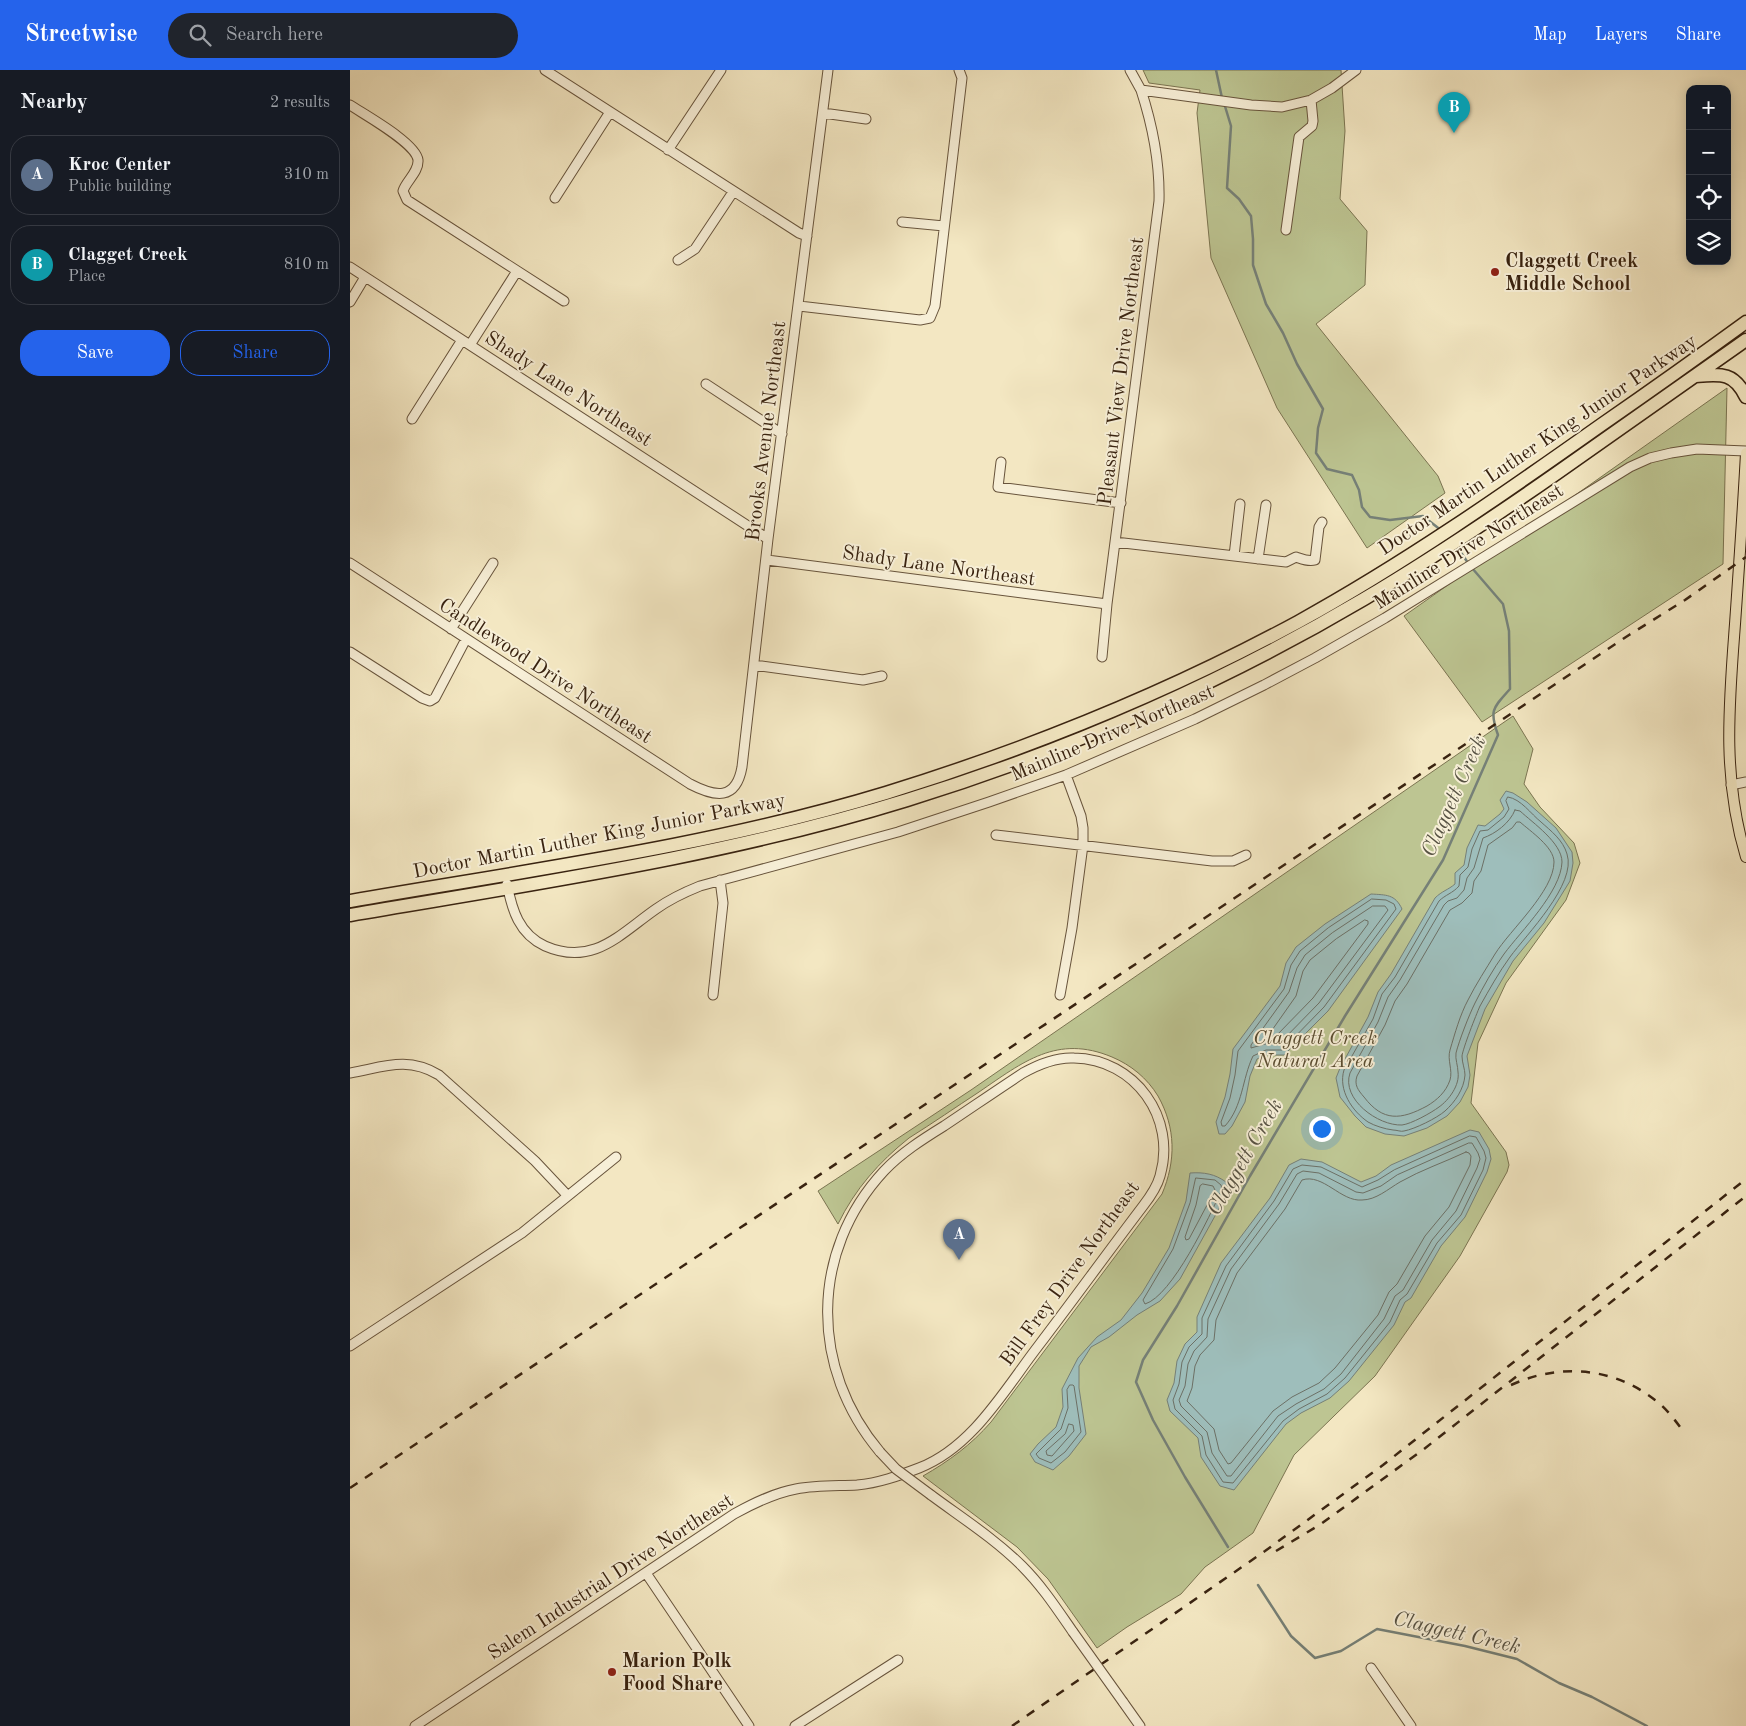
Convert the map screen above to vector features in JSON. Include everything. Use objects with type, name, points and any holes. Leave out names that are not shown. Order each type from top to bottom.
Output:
[{"type":"highway","name":"Doctor Martin Luther King Junior Parkway","points":[[350,915],[649,863],[786,833],[908,800],[1007,767],[1100,731],[1231,671],[1331,618],[1430,559],[1472,524],[1746,322]]},
{"type":"highway","name":"Doctor Martin Luther King Junior Parkway","points":[[350,901],[718,836],[804,816],[882,794],[1015,750],[1139,700],[1216,664],[1296,623],[1422,548],[1472,524],[1696,376],[1746,340]]},
{"type":"highway","points":[[1696,376],[1721,374],[1732,379],[1741,387],[1746,397]]},
{"type":"main road","points":[[1746,452],[1729,699],[1728,756],[1731,785],[1746,857]]},
{"type":"street","points":[[545,70],[733,192],[799,233],[807,236]]},
{"type":"street","points":[[668,150],[721,70]]},
{"type":"street","name":"Brooks Avenue Northeast","points":[[727,793],[735,786],[741,771],[767,560],[768,538],[828,70]]},
{"type":"street","points":[[799,306],[920,320],[930,318],[934,306],[962,78],[959,70]]},
{"type":"street","name":"Pleasant View Drive Northeast","points":[[1102,657],[1107,604],[1159,201],[1156,144],[1151,121],[1141,90],[1130,70]]},
{"type":"street","points":[[1141,90],[1251,106],[1282,107],[1311,100],[1332,88],[1356,70]]},
{"type":"street","points":[[1286,230],[1299,138],[1312,126],[1313,121],[1311,100]]},
{"type":"street","points":[[350,106],[397,136],[415,151],[418,160],[417,168],[403,191],[407,200],[564,301]]},
{"type":"street","points":[[555,198],[610,112]]},
{"type":"street","points":[[823,113],[866,119]]},
{"type":"street","points":[[678,260],[695,249],[733,192]]},
{"type":"street","points":[[902,222],[944,226]]},
{"type":"street","name":"Shady Lane Northeast","points":[[350,267],[768,538]]},
{"type":"street","points":[[412,419],[517,271]]},
{"type":"street","points":[[350,302],[366,277]]},
{"type":"street","points":[[706,384],[782,434]]},
{"type":"street","name":"Mainline Drive Northeast","points":[[505,874],[510,900],[519,923],[528,935],[547,947],[561,952],[573,953],[598,949],[612,942],[657,908],[680,894],[720,880],[898,832],[989,802],[1066,775],[1195,719],[1264,685],[1366,629],[1608,480],[1650,458],[1697,449],[1746,452]]},
{"type":"street","points":[[1001,462],[998,487],[1120,503]]},
{"type":"street","points":[[1234,556],[1240,504]]},
{"type":"street","points":[[1258,559],[1266,505]]},
{"type":"street","points":[[1115,542],[1286,562],[1296,557],[1307,561],[1315,560],[1319,527],[1322,522]]},
{"type":"street","name":"Shady Lane Northeast","points":[[767,560],[1107,604]]},
{"type":"street","name":"Candlewood Drive Northeast","points":[[350,563],[690,784],[712,794],[727,793]]},
{"type":"street","points":[[451,629],[493,563]]},
{"type":"street","points":[[350,652],[422,698],[430,701],[435,698],[466,639]]},
{"type":"street","points":[[754,664],[863,680],[882,676]]},
{"type":"street","points":[[1060,995],[1072,928],[1083,845],[1081,816],[1066,775]]},
{"type":"street","points":[[1731,785],[1746,782]]},
{"type":"street","points":[[996,835],[1222,862],[1232,861],[1246,855]]},
{"type":"street","points":[[713,995],[724,904],[720,880]]},
{"type":"street","name":"Bill Frey Drive Northeast","points":[[836,1486],[879,1482],[894,1477],[929,1463],[961,1441],[987,1413],[1143,1206],[1152,1193],[1159,1177],[1164,1160],[1164,1139],[1153,1105],[1139,1086],[1128,1076],[1105,1063],[1088,1059],[1073,1058],[1039,1064],[903,1154],[879,1177],[854,1212],[840,1240],[833,1265],[827,1305],[829,1345],[838,1381],[859,1424],[880,1452],[896,1468],[931,1495],[997,1545],[1022,1566],[1046,1593],[1140,1726]]},
{"type":"street","points":[[350,1073],[403,1064],[412,1064],[429,1069],[439,1075],[535,1161],[567,1195]]},
{"type":"street","points":[[350,1346],[522,1233],[616,1157]]},
{"type":"street","name":"Salem Industrial Drive Northeast","points":[[416,1726],[734,1514],[774,1494],[794,1489],[836,1486]]},
{"type":"street","points":[[646,1573],[749,1726]]},
{"type":"street","points":[[795,1726],[898,1660]]},
{"type":"street","points":[[1372,1668],[1411,1726]]},
{"type":"green space","points":[[1143,70],[1341,70],[1345,131],[1340,199],[1367,231],[1365,285],[1316,324],[1438,476],[1445,493],[1367,548],[1277,408],[1211,258],[1197,113],[1200,90],[1149,83]]},
{"type":"green space","points":[[1727,388],[1723,564],[1482,722],[1404,616]]},
{"type":"green space","name":"Claggett Creek Natural Area","points":[[1513,716],[1533,749],[1524,784],[1540,807],[1574,843],[1580,863],[1566,900],[1506,983],[1478,1043],[1471,1103],[1506,1152],[1509,1165],[1507,1172],[1460,1256],[1375,1376],[1294,1455],[1253,1533],[1205,1567],[1181,1594],[1097,1648],[1048,1579],[1017,1547],[923,1476],[959,1452],[991,1422],[1162,1194],[1170,1169],[1172,1145],[1168,1120],[1158,1096],[1149,1083],[1138,1073],[1112,1057],[1092,1051],[1057,1050],[1026,1062],[909,1138],[869,1177],[852,1199],[838,1224],[818,1191],[971,1090]]},
{"type":"water","points":[[1506,791],[1527,802],[1556,828],[1572,852],[1573,863],[1570,881],[1544,923],[1513,961],[1485,1009],[1467,1056],[1470,1075],[1468,1087],[1460,1102],[1447,1116],[1427,1128],[1404,1136],[1385,1134],[1366,1127],[1340,1097],[1336,1078],[1340,1068],[1368,1017],[1378,992],[1391,974],[1435,898],[1455,884],[1455,873],[1464,865],[1467,848],[1478,825],[1485,826],[1504,809],[1500,800]]},
{"type":"water","points":[[1371,894],[1386,895],[1393,898],[1402,909],[1328,1011],[1284,1055],[1267,1055],[1257,1059],[1250,1076],[1245,1102],[1232,1126],[1225,1134],[1219,1134],[1216,1122],[1225,1097],[1233,1049],[1280,986],[1286,963],[1296,947],[1325,924]]},
{"type":"water","points":[[1470,1130],[1479,1132],[1489,1149],[1491,1159],[1487,1172],[1465,1217],[1441,1246],[1411,1298],[1405,1302],[1394,1325],[1349,1381],[1330,1398],[1301,1413],[1286,1424],[1234,1490],[1220,1486],[1201,1457],[1198,1438],[1170,1411],[1167,1400],[1174,1383],[1177,1361],[1185,1344],[1197,1332],[1197,1317],[1221,1263],[1270,1198],[1289,1165],[1301,1159],[1322,1162],[1361,1182],[1376,1176],[1391,1165]]},
{"type":"water","points":[[1190,1173],[1209,1174],[1226,1182],[1228,1189],[1220,1207],[1180,1279],[1160,1301],[1137,1315],[1109,1337],[1091,1347],[1079,1366],[1079,1388],[1086,1434],[1069,1456],[1053,1470],[1035,1462],[1030,1454],[1056,1427],[1063,1407],[1062,1389],[1078,1358],[1097,1337],[1121,1320],[1142,1293],[1169,1248],[1186,1201]]},
{"type":"waterway","name":"Claggett Creek","points":[[1216,70],[1222,98]]},
{"type":"waterway","name":"Claggett Creek","points":[[1224,103],[1231,126],[1227,188],[1239,199],[1251,216],[1253,265],[1266,304],[1323,409],[1318,428],[1316,453],[1327,469],[1352,475],[1359,490],[1362,507],[1370,517],[1390,520],[1423,516],[1442,531]]},
{"type":"waterway","name":"Claggett Creek","points":[[1456,545],[1468,563]]},
{"type":"waterway","name":"Claggett Creek","points":[[1228,1547],[1153,1420],[1136,1382],[1143,1360],[1177,1306],[1250,1176],[1345,1016],[1443,860],[1498,735],[1493,714],[1496,705],[1510,689],[1509,631],[1503,604],[1472,568]]},
{"type":"waterway","name":"Claggett Creek","points":[[1258,1585],[1291,1636],[1315,1658],[1341,1651],[1377,1629],[1465,1646],[1517,1659],[1559,1683],[1592,1697],[1647,1726]]},
{"type":"railway","points":[[350,1488],[1629,635],[1685,600],[1746,557]]},
{"type":"railway","points":[[1012,1726],[1265,1551],[1383,1465],[1746,1179]]},
{"type":"railway","points":[[1276,1551],[1321,1524],[1424,1449],[1746,1196]]},
{"type":"railway","points":[[1511,1385],[1548,1373],[1567,1371],[1604,1375],[1639,1389],[1655,1400],[1667,1410],[1683,1431]]},
{"type":"place","name":"Clagget Creek","points":[[1454,133]]},
{"type":"place","name":"Claggett Creek Middle School","points":[[1495,272]]},
{"type":"place","name":"Kroc Center","points":[[959,1260]]},
{"type":"place","name":"Marion Polk Food Share","points":[[612,1672]]}]
